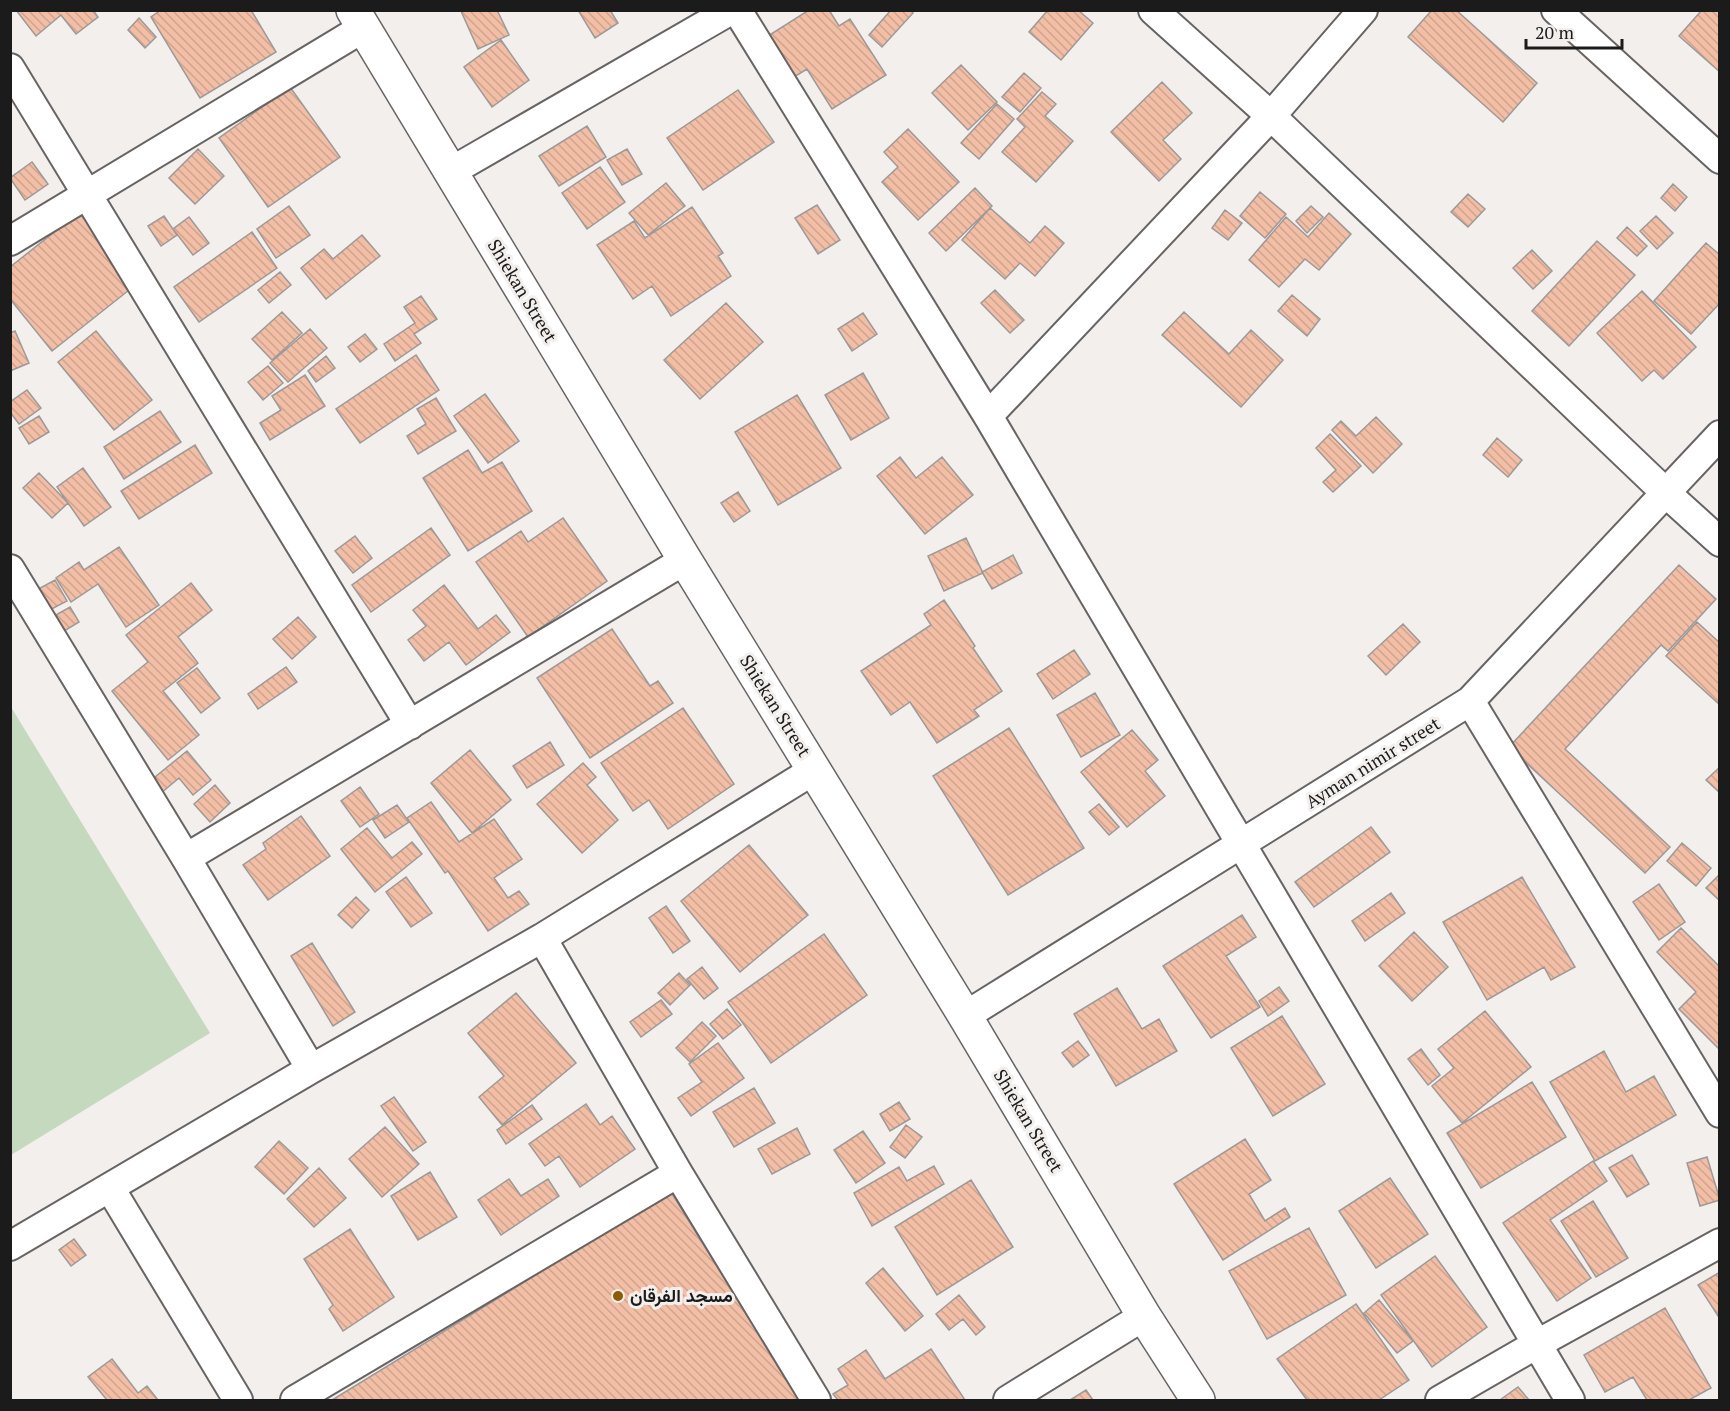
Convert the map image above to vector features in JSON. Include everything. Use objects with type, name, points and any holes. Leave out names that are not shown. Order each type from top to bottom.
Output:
[{"type":"street","points":[[450,172],[731,10]]},
{"type":"street","points":[[737,10],[988,416],[1570,1401]]},
{"type":"street","points":[[1153,10],[1271,116],[1719,542]]},
{"type":"street","points":[[988,416],[1271,116],[1363,10]]},
{"type":"street","points":[[1556,10],[1719,159]]},
{"type":"street","points":[[10,241],[88,194],[358,19]]},
{"type":"street","name":"Shiekan Street","points":[[358,19],[685,560],[965,1016],[1144,1316],[1198,1401]]},
{"type":"street","points":[[10,68],[410,725]]},
{"type":"street","name":"Ayman nimir street","points":[[965,1016],[1470,701],[1719,435]]},
{"type":"street","points":[[186,858],[685,560]]},
{"type":"street","points":[[10,569],[311,1069]]},
{"type":"street","points":[[1470,701],[1719,1113]]},
{"type":"street","points":[[10,1246],[311,1069],[542,938],[814,770]]},
{"type":"street","points":[[542,938],[678,1173],[816,1401]]},
{"type":"street","points":[[294,1401],[678,1173]]},
{"type":"street","points":[[110,1188],[238,1401]]},
{"type":"street","points":[[1440,1401],[1719,1243]]},
{"type":"street","points":[[1008,1401],[1144,1316]]},
{"type":"green space","points":[[11,707],[210,1033],[10,1155]]},
{"type":"building","points":[[16,10],[93,10],[98,17],[76,34],[61,15],[36,36]]},
{"type":"building","points":[[161,10],[251,10],[276,52],[200,98],[151,17]]},
{"type":"building","points":[[497,10],[509,35],[478,49],[461,11]]},
{"type":"building","points":[[578,10],[610,10],[618,23],[595,38]]},
{"type":"building","points":[[809,10],[829,10],[839,26],[850,19],[886,75],[832,109],[807,69],[794,77],[768,36]]},
{"type":"building","points":[[891,10],[911,10],[913,13],[882,47],[869,35]]},
{"type":"building","points":[[1048,10],[1078,10],[1093,23],[1061,60],[1029,32]]},
{"type":"building","points":[[1432,10],[1456,10],[1537,83],[1503,122],[1408,37]]},
{"type":"building","points":[[1702,10],[1720,10],[1720,72],[1679,36]]},
{"type":"building","points":[[139,18],[156,37],[145,48],[128,30]]},
{"type":"building","points":[[501,40],[529,80],[492,107],[464,67]]},
{"type":"building","points":[[961,65],[997,102],[968,130],[932,93]]},
{"type":"building","points":[[1024,73],[1041,88],[1020,112],[1002,97]]},
{"type":"building","points":[[1162,82],[1192,113],[1163,140],[1181,159],[1159,181],[1111,132]]},
{"type":"building","points":[[290,87],[340,157],[268,207],[219,138]]},
{"type":"building","points":[[738,90],[774,142],[703,190],[667,138]]},
{"type":"building","points":[[1042,92],[1056,104],[1045,116],[1073,141],[1036,182],[1002,152],[1025,127],[1017,119]]},
{"type":"building","points":[[997,104],[1014,119],[979,159],[961,143]]},
{"type":"building","points":[[587,126],[606,157],[559,186],[539,156]]},
{"type":"building","points":[[908,129],[959,182],[918,220],[882,182],[898,167],[884,152]]},
{"type":"building","points":[[198,149],[224,176],[195,204],[169,178]]},
{"type":"building","points":[[627,149],[642,174],[622,185],[607,160]]},
{"type":"building","points":[[32,162],[48,184],[25,200],[10,178]]},
{"type":"building","points":[[600,167],[625,202],[587,229],[562,193]]},
{"type":"building","points":[[666,183],[685,206],[648,235],[629,213]]},
{"type":"building","points":[[1673,184],[1687,197],[1675,211],[1661,198]]},
{"type":"building","points":[[975,188],[992,206],[946,251],[929,233]]},
{"type":"building","points":[[1260,192],[1286,214],[1265,238],[1240,216]]},
{"type":"building","points":[[1468,194],[1485,209],[1468,227],[1451,212]]},
{"type":"building","points":[[817,205],[840,240],[818,254],[795,218]]},
{"type":"building","points":[[289,206],[310,235],[276,258],[257,229]]},
{"type":"building","points":[[1311,206],[1323,217],[1307,233],[1296,221]]},
{"type":"building","points":[[692,207],[723,253],[718,256],[731,276],[671,316],[652,286],[633,299],[597,245],[634,221],[645,238]]},
{"type":"building","points":[[990,208],[1030,243],[1045,226],[1064,243],[1035,276],[1020,263],[1005,279],[962,240]]},
{"type":"building","points":[[1225,210],[1242,223],[1228,240],[1212,228]]},
{"type":"building","points":[[81,211],[138,283],[52,351],[10,299],[10,267]]},
{"type":"building","points":[[1329,213],[1351,234],[1319,270],[1305,259],[1279,287],[1249,260],[1286,217],[1308,237]]},
{"type":"building","points":[[164,216],[177,235],[161,246],[148,226]]},
{"type":"building","points":[[1656,216],[1673,233],[1657,249],[1640,231]]},
{"type":"building","points":[[189,217],[209,243],[193,255],[173,229]]},
{"type":"building","points":[[1627,227],[1647,246],[1637,256],[1617,238]]},
{"type":"building","points":[[252,232],[277,268],[199,322],[174,287]]},
{"type":"building","points":[[362,235],[380,256],[326,299],[301,268],[324,249],[333,259]]},
{"type":"building","points":[[1597,241],[1635,275],[1569,346],[1532,311]]},
{"type":"building","points":[[1706,243],[1720,255],[1720,303],[1691,334],[1654,301]]},
{"type":"building","points":[[1532,250],[1552,271],[1533,289],[1513,268]]},
{"type":"building","points":[[280,272],[291,285],[269,303],[258,290]]},
{"type":"building","points":[[995,290],[1024,320],[1010,333],[981,303]]},
{"type":"building","points":[[1642,291],[1696,347],[1663,379],[1654,370],[1642,381],[1597,333]]},
{"type":"building","points":[[1292,295],[1320,319],[1307,336],[1278,311]]},
{"type":"building","points":[[421,296],[437,319],[414,334],[421,343],[395,361],[384,344],[415,323],[404,307]]},
{"type":"building","points":[[726,303],[763,342],[700,399],[664,360]]},
{"type":"building","points":[[282,312],[302,333],[272,360],[252,339]]},
{"type":"building","points":[[1184,312],[1229,354],[1251,330],[1283,360],[1241,407],[1162,335]]},
{"type":"building","points":[[863,313],[877,334],[852,351],[838,329]]},
{"type":"building","points":[[310,329],[327,348],[288,382],[270,363]]},
{"type":"building","points":[[15,331],[29,363],[10,371],[10,333]]},
{"type":"building","points":[[96,331],[152,400],[114,430],[58,362]]},
{"type":"building","points":[[365,334],[377,349],[360,362],[348,347]]},
{"type":"building","points":[[416,355],[439,390],[360,443],[336,409]]},
{"type":"building","points":[[326,356],[335,368],[316,382],[308,371]]},
{"type":"building","points":[[268,366],[283,383],[263,400],[248,382]]},
{"type":"building","points":[[863,373],[889,418],[851,440],[825,395]]},
{"type":"building","points":[[305,375],[325,406],[270,440],[260,423],[281,410],[272,396]]},
{"type":"building","points":[[27,390],[41,408],[19,424],[10,412],[10,402]]},
{"type":"building","points":[[485,394],[519,441],[488,463],[454,416]]},
{"type":"building","points":[[797,395],[841,468],[778,505],[735,432]]},
{"type":"building","points":[[436,398],[456,431],[418,454],[407,436],[426,424],[417,409]]},
{"type":"building","points":[[160,411],[181,442],[124,479],[104,447]]},
{"type":"building","points":[[39,416],[49,432],[29,444],[19,428]]},
{"type":"building","points":[[1376,417],[1402,444],[1373,473],[1332,430],[1341,421],[1356,436]]},
{"type":"building","points":[[1330,434],[1361,466],[1333,492],[1323,482],[1336,470],[1316,448]]},
{"type":"building","points":[[1497,438],[1522,460],[1508,477],[1483,455]]},
{"type":"building","points":[[195,445],[212,473],[139,519],[121,491]]},
{"type":"building","points":[[468,450],[482,473],[502,462],[532,511],[468,551],[423,478]]},
{"type":"building","points":[[900,457],[916,478],[942,457],[973,495],[925,534],[877,476]]},
{"type":"building","points":[[83,468],[111,507],[84,526],[57,487]]},
{"type":"building","points":[[39,473],[68,503],[52,518],[23,488]]},
{"type":"building","points":[[738,492],[750,511],[734,522],[721,503]]},
{"type":"building","points":[[563,518],[607,581],[528,637],[476,562],[521,531],[528,542]]},
{"type":"building","points":[[431,528],[450,555],[371,612],[352,585]]},
{"type":"building","points":[[355,536],[372,558],[353,573],[335,551]]},
{"type":"building","points":[[966,538],[983,573],[944,591],[928,556]]},
{"type":"building","points":[[119,547],[159,605],[126,627],[98,584],[71,602],[56,578],[79,562],[84,570]]},
{"type":"building","points":[[1013,555],[1022,573],[992,589],[982,572]]},
{"type":"building","points":[[1679,565],[1716,599],[1668,651],[1661,645],[1565,749],[1670,847],[1645,873],[1509,747]]},
{"type":"building","points":[[55,580],[67,601],[40,615],[29,594]]},
{"type":"building","points":[[191,583],[212,610],[178,637],[198,663],[163,691],[199,735],[168,760],[112,691],[148,662],[126,635]]},
{"type":"building","points":[[444,585],[478,629],[496,615],[510,632],[466,665],[449,642],[424,661],[408,640],[426,626],[413,610]]},
{"type":"building","points":[[944,600],[1002,691],[974,710],[979,716],[937,743],[910,702],[891,715],[861,671],[931,625],[924,614]]},
{"type":"building","points":[[70,607],[79,622],[56,636],[47,620]]},
{"type":"building","points":[[298,617],[316,637],[292,659],[273,639]]},
{"type":"building","points":[[1697,622],[1720,643],[1720,705],[1666,656]]},
{"type":"building","points":[[1403,624],[1420,642],[1386,675],[1368,656]]},
{"type":"building","points":[[612,629],[650,686],[658,681],[673,703],[590,758],[537,678]]},
{"type":"building","points":[[1074,650],[1090,674],[1053,699],[1037,674]]},
{"type":"building","points":[[286,667],[297,682],[258,709],[248,694]]},
{"type":"building","points":[[197,668],[220,698],[201,713],[177,683]]},
{"type":"building","points":[[1095,693],[1120,735],[1081,757],[1057,715]]},
{"type":"building","points":[[683,708],[734,784],[668,829],[649,800],[633,811],[601,763]]},
{"type":"building","points":[[1009,728],[1084,848],[1008,895],[933,776]]},
{"type":"building","points":[[1132,730],[1158,760],[1145,771],[1165,796],[1127,827],[1081,772]]},
{"type":"building","points":[[550,742],[564,765],[527,788],[513,766]]},
{"type":"building","points":[[470,750],[511,800],[472,833],[431,783]]},
{"type":"building","points":[[187,751],[211,780],[193,795],[179,778],[161,793],[150,781]]},
{"type":"building","points":[[583,763],[596,777],[587,785],[618,820],[582,853],[537,804]]},
{"type":"building","points":[[1720,767],[1720,793],[1706,780]]},
{"type":"building","points":[[215,785],[230,803],[210,822],[194,804]]},
{"type":"building","points":[[360,787],[379,814],[360,827],[341,801]]},
{"type":"building","points":[[431,802],[459,842],[494,819],[522,859],[494,878],[508,898],[519,891],[529,904],[488,931],[448,871],[445,873],[407,818]]},
{"type":"building","points":[[1099,804],[1119,827],[1109,835],[1089,812]]},
{"type":"building","points":[[397,805],[409,822],[385,838],[373,820]]},
{"type":"building","points":[[301,816],[330,856],[268,900],[243,865],[266,849],[263,843]]},
{"type":"building","points":[[1371,827],[1390,852],[1314,907],[1295,882]]},
{"type":"building","points":[[367,828],[392,858],[412,842],[422,854],[375,892],[341,849]]},
{"type":"building","points":[[1682,843],[1711,868],[1696,886],[1667,861]]},
{"type":"building","points":[[749,845],[808,915],[740,972],[681,901]]},
{"type":"building","points":[[1720,874],[1720,901],[1706,888]]},
{"type":"building","points":[[406,877],[432,913],[411,927],[386,892]]},
{"type":"building","points":[[1522,877],[1575,967],[1551,980],[1544,967],[1487,1000],[1443,922]]},
{"type":"building","points":[[1659,884],[1685,922],[1659,940],[1633,902]]},
{"type":"building","points":[[1391,893],[1405,913],[1365,941],[1352,921]]},
{"type":"building","points":[[356,897],[369,910],[352,928],[338,915]]},
{"type":"building","points":[[666,906],[690,941],[673,953],[649,918]]},
{"type":"building","points":[[1242,915],[1256,937],[1226,956],[1260,1007],[1211,1038],[1163,966]]},
{"type":"building","points":[[1681,928],[1720,967],[1720,1050],[1679,1009],[1696,992],[1657,952]]},
{"type":"building","points":[[1414,932],[1448,967],[1412,1001],[1379,966]]},
{"type":"building","points":[[824,934],[867,995],[771,1063],[728,1002]]},
{"type":"building","points":[[312,943],[355,1012],[333,1026],[291,956]]},
{"type":"building","points":[[702,967],[718,988],[704,999],[687,979]]},
{"type":"building","points":[[679,973],[690,985],[670,1005],[658,993]]},
{"type":"building","points":[[1279,987],[1289,1001],[1268,1016],[1259,1001]]},
{"type":"building","points":[[1117,988],[1142,1029],[1159,1019],[1177,1051],[1116,1086],[1074,1014]]},
{"type":"building","points":[[516,993],[576,1063],[502,1125],[479,1097],[504,1076],[468,1033]]},
{"type":"building","points":[[661,1000],[672,1014],[641,1037],[630,1022]]},
{"type":"building","points":[[727,1009],[741,1025],[723,1039],[710,1024]]},
{"type":"building","points":[[1485,1011],[1531,1067],[1462,1123],[1432,1086],[1454,1068],[1438,1049]]},
{"type":"building","points":[[1282,1016],[1325,1084],[1273,1116],[1231,1048]]},
{"type":"building","points":[[702,1022],[716,1036],[690,1062],[676,1048]]},
{"type":"building","points":[[1078,1041],[1089,1055],[1073,1067],[1062,1053]]},
{"type":"building","points":[[718,1043],[744,1078],[691,1116],[678,1098],[702,1082],[689,1064]]},
{"type":"building","points":[[1421,1049],[1440,1075],[1428,1085],[1408,1059]]},
{"type":"building","points":[[1604,1051],[1626,1092],[1654,1076],[1676,1115],[1595,1161],[1550,1082]]},
{"type":"building","points":[[1532,1082],[1566,1137],[1481,1188],[1447,1133]]},
{"type":"building","points":[[754,1088],[775,1123],[734,1147],[713,1112]]},
{"type":"building","points":[[394,1097],[426,1142],[413,1151],[381,1106]]},
{"type":"building","points":[[899,1102],[910,1119],[890,1131],[880,1114]]},
{"type":"building","points":[[586,1104],[600,1125],[612,1116],[635,1149],[580,1187],[559,1156],[545,1166],[529,1144]]},
{"type":"building","points":[[532,1105],[542,1119],[506,1144],[497,1130]]},
{"type":"building","points":[[906,1125],[922,1137],[905,1158],[890,1147]]},
{"type":"building","points":[[385,1127],[419,1164],[382,1197],[349,1159]]},
{"type":"building","points":[[797,1128],[810,1154],[772,1174],[758,1149]]},
{"type":"building","points":[[863,1131],[885,1163],[856,1183],[834,1150]]},
{"type":"building","points":[[1245,1139],[1271,1180],[1249,1194],[1265,1221],[1285,1208],[1290,1217],[1223,1260],[1174,1184]]},
{"type":"building","points":[[279,1141],[308,1168],[284,1194],[255,1167]]},
{"type":"building","points":[[1632,1155],[1649,1184],[1627,1197],[1609,1168]]},
{"type":"building","points":[[1707,1157],[1720,1200],[1700,1206],[1687,1163]]},
{"type":"building","points":[[1593,1161],[1607,1181],[1550,1220],[1591,1278],[1557,1301],[1503,1223]]},
{"type":"building","points":[[934,1166],[944,1184],[872,1226],[854,1193],[899,1167],[907,1181]]},
{"type":"building","points":[[319,1168],[346,1198],[314,1227],[287,1199]]},
{"type":"building","points":[[430,1172],[457,1217],[418,1240],[391,1196]]},
{"type":"building","points":[[1390,1178],[1428,1234],[1376,1268],[1339,1211]]},
{"type":"building","points":[[509,1179],[521,1196],[548,1179],[559,1196],[501,1235],[478,1200]]},
{"type":"building","points":[[971,1180],[1013,1247],[937,1295],[895,1227]]},
{"type":"building","name":"مسجد الفرقان","points":[[671,1192],[800,1400],[332,1400]]},
{"type":"building","points":[[1593,1201],[1628,1258],[1596,1277],[1561,1221]]},
{"type":"building","points":[[1309,1228],[1346,1295],[1267,1339],[1229,1271]]},
{"type":"building","points":[[350,1229],[394,1297],[343,1331],[329,1309],[333,1305],[304,1259]]},
{"type":"building","points":[[74,1239],[86,1255],[71,1266],[59,1250]]},
{"type":"building","points":[[1435,1256],[1487,1327],[1432,1367],[1381,1295]]},
{"type":"building","points":[[883,1268],[923,1316],[905,1331],[866,1283]]},
{"type":"building","points":[[1720,1272],[1720,1319],[1698,1285]]},
{"type":"building","points":[[959,1295],[985,1327],[976,1335],[963,1319],[949,1330],[936,1314]]},
{"type":"building","points":[[1379,1300],[1413,1341],[1397,1353],[1364,1313]]},
{"type":"building","points":[[1356,1304],[1409,1380],[1379,1400],[1307,1400],[1277,1359]]},
{"type":"building","points":[[1665,1308],[1711,1388],[1689,1400],[1647,1400],[1633,1377],[1605,1392],[1584,1355]]},
{"type":"building","points":[[931,1349],[965,1400],[838,1400],[833,1394],[848,1385],[838,1369],[866,1350],[885,1379]]},
{"type":"building","points":[[112,1359],[138,1393],[147,1386],[158,1400],[107,1400],[88,1377]]},
{"type":"building","points":[[1518,1387],[1529,1400],[1500,1400]]},
{"type":"building","points":[[1086,1390],[1093,1400],[1070,1400]]},
{"type":"place","name":"مسجد الفرقان","points":[[618,1296]]}]
